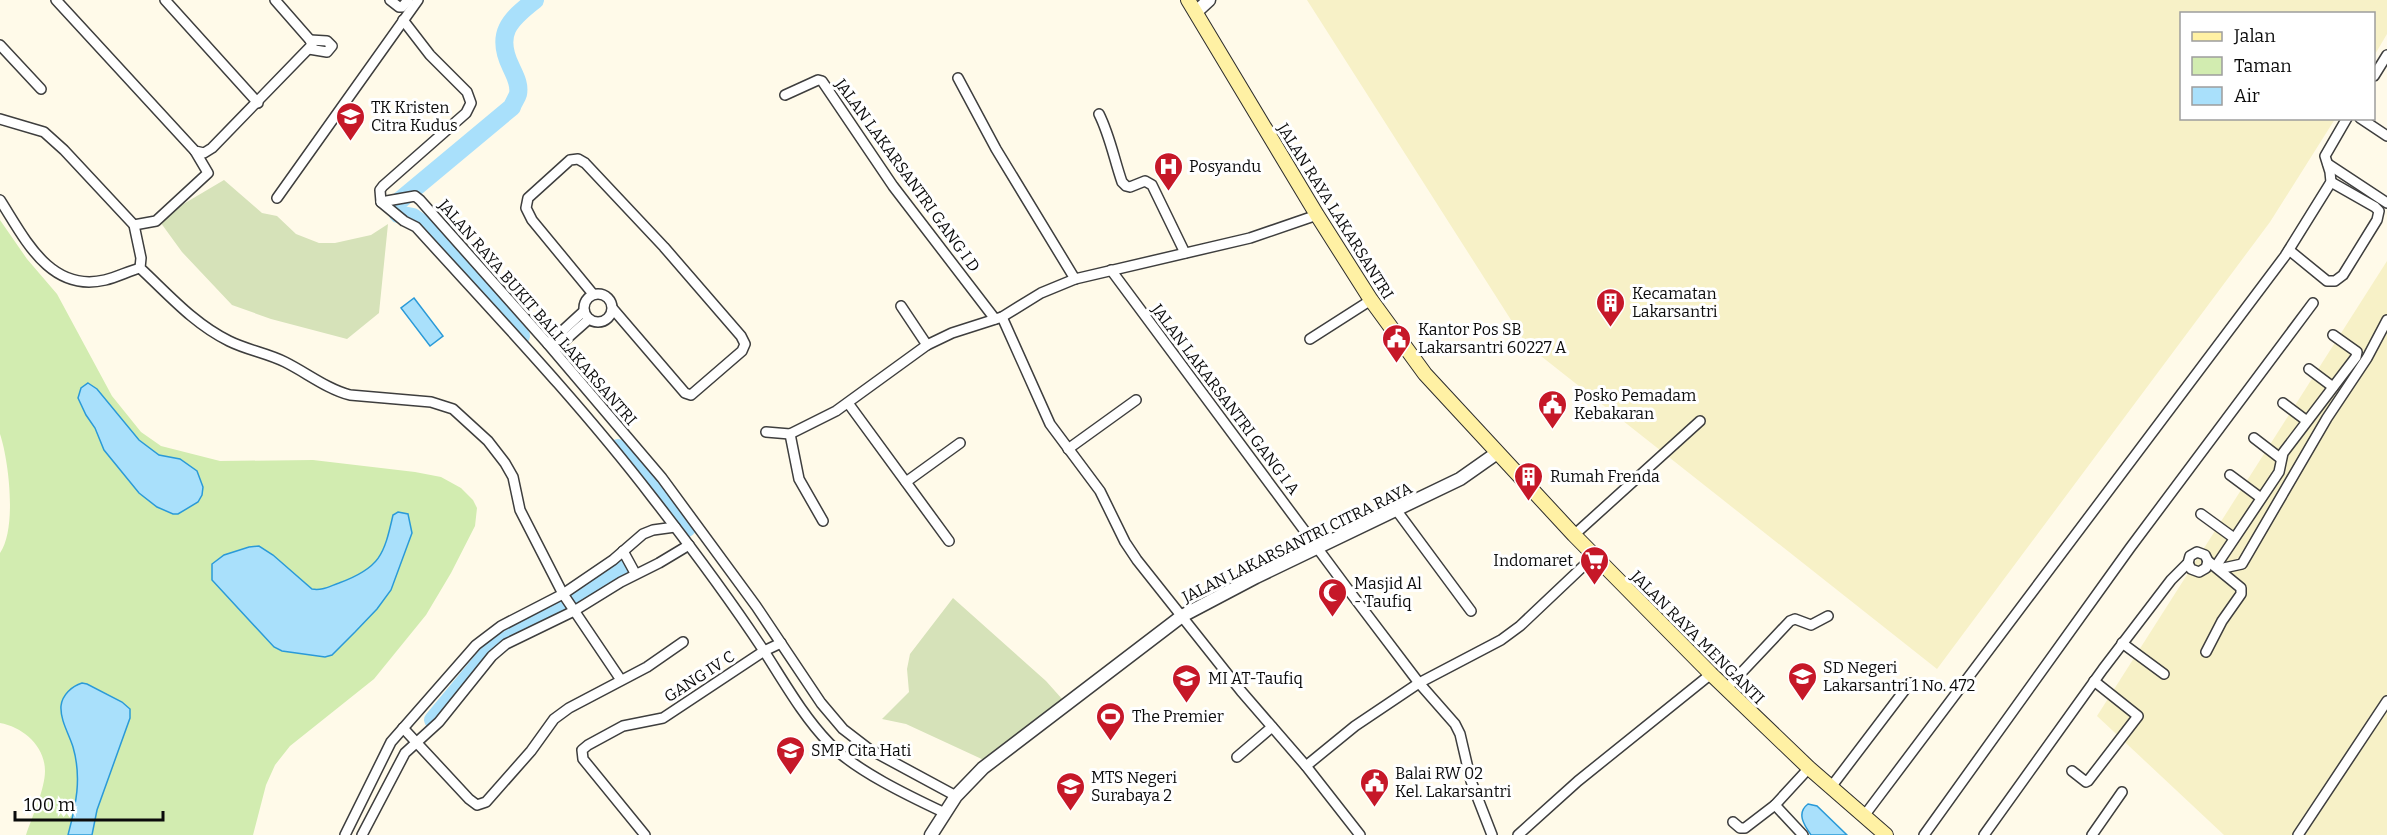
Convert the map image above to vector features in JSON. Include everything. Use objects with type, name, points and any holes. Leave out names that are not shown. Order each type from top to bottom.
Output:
[{"type":"main road","name":"JALAN RAYA LAKARSANTRI","points":[[1192,6],[1317,215],[1371,300],[1425,374],[1497,453]]},
{"type":"main road","name":"JALAN RAYA MENGANTI","points":[[1497,453],[1574,536],[1725,689],[1809,768],[1886,835]]},
{"type":"street","points":[[56,0],[195,151],[207,167],[208,173],[156,221],[134,225]]},
{"type":"street","points":[[165,0],[258,103]]},
{"type":"street","points":[[195,151],[204,153],[212,148],[258,103],[310,45],[275,0]]},
{"type":"street","points":[[390,0],[399,7],[405,5],[408,0]]},
{"type":"street","points":[[277,198],[418,0]]},
{"type":"street","points":[[1192,6],[1209,0]]},
{"type":"street","points":[[385,202],[380,190],[383,186],[466,112],[471,103],[466,92],[424,49],[403,20]]},
{"type":"street","points":[[0,45],[41,89]]},
{"type":"street","points":[[2384,66],[2387,55]]},
{"type":"street","points":[[958,78],[996,149],[1075,279]]},
{"type":"street","name":"JALAN LAKARSANTRI GANG I D","points":[[785,95],[818,80],[822,81],[893,186],[998,318]]},
{"type":"street","points":[[1099,114],[1111,139],[1111,150],[1122,182],[1130,187],[1145,181],[1152,185],[1185,253]]},
{"type":"street","points":[[0,119],[44,132],[134,225],[141,258],[140,267]]},
{"type":"street","points":[[1864,816],[2289,250],[2331,182],[2325,156],[2346,120]]},
{"type":"street","points":[[2363,120],[2387,136]]},
{"type":"street","points":[[593,294],[532,220],[526,208],[528,198],[570,160],[578,159],[585,162],[664,247],[741,336],[745,344],[742,351],[691,395],[685,393],[613,309]]},
{"type":"street","points":[[2328,164],[2387,203]]},
{"type":"street","points":[[2289,250],[2327,281],[2335,281],[2343,275],[2377,220],[2379,211],[2331,182]]},
{"type":"street","name":"JALAN RAYA BUKIT BALI LAKARSANTRI","points":[[385,202],[415,196],[546,352],[662,478],[756,606],[821,704],[843,729],[869,749],[956,796]]},
{"type":"street","points":[[0,200],[41,259],[55,273],[72,281],[88,282],[106,280],[140,267]]},
{"type":"street","name":"JALAN RAYA BUKIT BALI LAKARSANTRI","points":[[385,202],[404,221],[416,227],[546,352],[650,495],[689,544],[779,676],[829,744],[858,766],[945,813]]},
{"type":"street","points":[[766,432],[790,434],[836,411],[927,345],[952,333],[998,318],[1041,293],[1075,279],[1250,238],[1317,215]]},
{"type":"street","points":[[140,267],[190,315],[214,332],[237,344],[283,361],[338,392],[431,402],[453,409],[488,441],[506,463],[513,477],[520,510],[562,594],[621,680]]},
{"type":"street","name":"JALAN LAKARSANTRI GANG I A","points":[[1111,270],[1419,682],[1449,716],[1460,734],[1471,781],[1492,835]]},
{"type":"street","points":[[593,294],[603,294],[613,304],[609,317],[601,322],[586,315],[585,300],[593,294]]},
{"type":"street","points":[[1310,339],[1371,300]]},
{"type":"street","points":[[1924,835],[2130,548],[2313,303]]},
{"type":"street","points":[[901,306],[927,345]]},
{"type":"street","points":[[546,352],[586,315]]},
{"type":"street","points":[[998,318],[1043,411],[1100,491],[1125,542],[1137,560],[1360,835]]},
{"type":"street","points":[[2188,563],[2191,569],[2199,572],[2214,565],[2235,567],[2242,564],[2327,418],[2367,358],[2387,320]]},
{"type":"street","points":[[2214,565],[2279,472],[2280,458],[2357,354],[2333,335]]},
{"type":"street","points":[[2309,369],[2333,387]]},
{"type":"street","points":[[1068,449],[1136,400]]},
{"type":"street","points":[[848,403],[949,541]]},
{"type":"street","points":[[2283,403],[2307,422]]},
{"type":"street","points":[[1574,536],[1700,421]]},
{"type":"street","points":[[790,434],[799,478],[822,521]]},
{"type":"street","points":[[2254,438],[2280,458]]},
{"type":"street","points":[[906,482],[960,443]]},
{"type":"street","name":"JALAN LAKARSANTRI CITRA RAYA","points":[[931,835],[956,796],[983,768],[1182,616],[1317,547],[1397,511],[1460,479],[1497,453]]},
{"type":"street","points":[[2230,475],[2261,498]]},
{"type":"street","points":[[1397,511],[1470,611]]},
{"type":"street","points":[[2201,514],[2234,538]]},
{"type":"street","points":[[345,835],[391,742],[476,645],[501,626],[562,594],[644,534],[653,530],[675,527]]},
{"type":"street","points":[[362,835],[405,753],[438,722],[492,656],[506,644],[574,611],[635,573],[659,563],[689,544]]},
{"type":"street","points":[[623,551],[635,573]]},
{"type":"street","points":[[1984,835],[2122,643],[2171,580],[2188,563],[2190,556],[2197,552],[2205,555],[2241,588],[2241,594],[2222,621],[2206,652]]},
{"type":"street","points":[[1306,766],[1355,726],[1419,682],[1501,640],[1520,626],[1594,556]]},
{"type":"street","points":[[1725,689],[1790,621],[1795,619],[1811,625],[1828,616]]},
{"type":"street","points":[[403,728],[477,805],[486,802],[531,751],[554,719],[569,708],[647,667],[683,642]]},
{"type":"street","points":[[764,651],[781,643]]},
{"type":"street","points":[[2122,643],[2164,674]]},
{"type":"street","name":"GANG IV C","points":[[645,835],[583,759],[582,750],[623,726],[663,718],[764,651]]},
{"type":"street","points":[[1518,835],[1578,781],[1711,674]]},
{"type":"street","points":[[2072,771],[2086,782],[2088,781],[2138,716],[2094,681]]},
{"type":"street","points":[[1831,787],[1910,683]]},
{"type":"street","points":[[2298,835],[2387,701]]},
{"type":"street","points":[[1237,757],[1272,727]]},
{"type":"street","points":[[1733,822],[1740,828],[1745,828],[1775,805],[1809,768]]},
{"type":"street","points":[[2092,835],[2122,792]]},
{"type":"street","points":[[1775,805],[1803,835]]},
{"type":"shaded area","points":[[1307,0],[2387,0],[2387,34],[2375,54],[2375,12],[2180,12],[2180,120],[2334,120],[2270,222],[1937,669],[1527,345]]},
{"type":"shaded area","points":[[2387,261],[2387,835],[2224,835],[2097,716]]},
{"type":"green space","points":[[224,180],[262,213],[277,216],[296,234],[319,243],[335,243],[371,235],[388,224],[379,313],[347,339],[271,319],[232,305],[182,252],[158,219]]},
{"type":"green space","points":[[0,220],[27,259],[57,294],[112,396],[141,432],[161,446],[220,461],[313,460],[441,477],[461,488],[473,500],[477,508],[475,526],[426,615],[374,679],[290,746],[275,765],[266,785],[253,835],[26,835],[41,794],[45,771],[41,754],[31,739],[17,729],[0,723],[0,553],[8,528],[10,495],[0,434]]},
{"type":"green space","points":[[953,598],[1046,681],[1063,700],[986,761],[906,724],[882,719],[909,692],[907,669],[910,654]]},
{"type":"water","points":[[414,298],[443,336],[430,346],[401,308]]},
{"type":"water","points":[[88,383],[97,389],[139,440],[159,455],[180,459],[197,471],[203,487],[198,502],[178,514],[173,514],[157,507],[139,493],[104,450],[78,398],[81,388]]},
{"type":"water","points":[[398,512],[408,514],[412,533],[391,590],[377,609],[332,655],[325,657],[282,651],[274,647],[212,580],[212,564],[224,555],[259,546],[273,555],[312,589],[329,587],[363,572],[372,565],[383,550],[393,515]]},
{"type":"water","points":[[82,683],[122,702],[130,709],[130,718],[97,810],[92,835],[68,835],[75,802],[77,770],[76,758],[65,727],[61,706],[68,692]]},
{"type":"water","points":[[1808,804],[1817,806],[1847,835],[1811,835],[1802,815],[1802,811]]},
{"type":"waterway","points":[[398,202],[512,107],[518,94],[518,87],[506,55],[505,37],[512,21],[535,0]]},
{"type":"waterway","points":[[398,214],[413,217],[427,227],[521,336]]},
{"type":"waterway","points":[[618,448],[687,528]]},
{"type":"waterway","points":[[579,596],[626,568]]},
{"type":"waterway","points":[[433,720],[491,650],[558,608]]},
{"type":"place","name":"TK Kristen Citra Kudus","points":[[350,142]]},
{"type":"place","name":"Posyandu","points":[[1168,192]]},
{"type":"place","name":"Kecamatan Lakarsantri","points":[[1611,328]]},
{"type":"place","name":"Kantor Pos SB Lakarsantri 60227 A","points":[[1397,364]]},
{"type":"place","name":"Posko Pemadam Kebakaran","points":[[1553,430]]},
{"type":"place","name":"Rumah Frenda","points":[[1529,502]]},
{"type":"place","name":"Indomaret","points":[[1594,586]]},
{"type":"place","name":"Masjid Al - Taufiq","points":[[1333,618]]},
{"type":"place","name":"SD Negeri Lakarsantri 1 No. 472","points":[[1802,702]]},
{"type":"place","name":"MI AT-Taufiq","points":[[1187,704]]},
{"type":"place","name":"The Premier","points":[[1111,742]]},
{"type":"place","name":"SMP Cita Hati","points":[[790,776]]},
{"type":"place","name":"Balai RW 02 Kel. Lakarsantri","points":[[1374,808]]},
{"type":"place","name":"MTS Negeri Surabaya 2","points":[[1070,812]]}]
